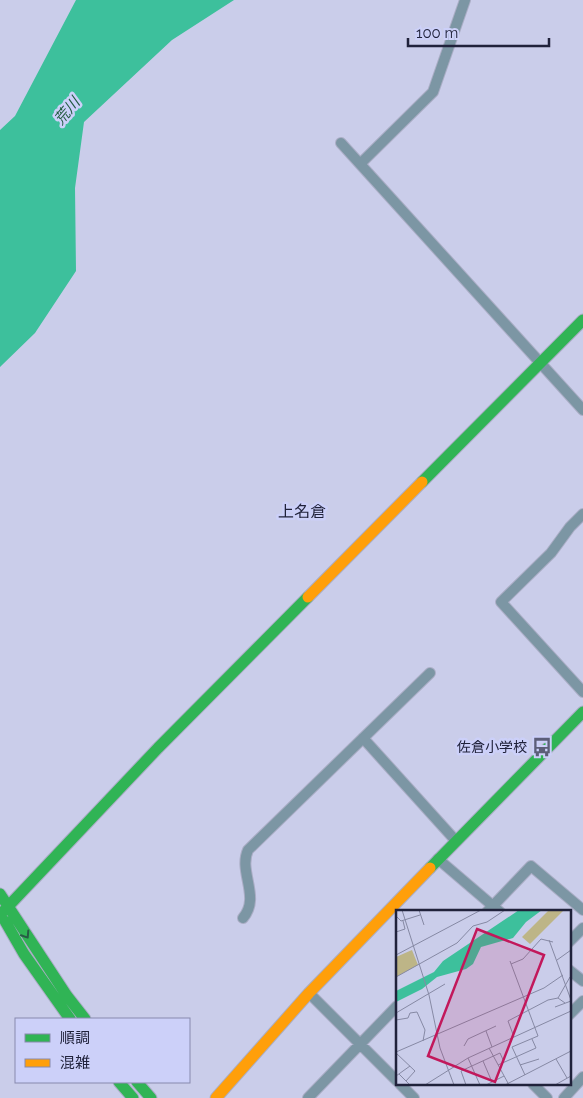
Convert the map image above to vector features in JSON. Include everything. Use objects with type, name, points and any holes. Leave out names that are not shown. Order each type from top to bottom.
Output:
[{"type":"street","points":[[360,164],[433,92],[466,0]]},
{"type":"street","points":[[341,143],[583,410]]},
{"type":"street","points":[[2,912],[158,748],[583,320]]},
{"type":"street","points":[[583,514],[570,527],[551,553],[501,602],[583,692]]},
{"type":"street","points":[[243,918],[252,897],[245,864],[248,850],[430,673]]},
{"type":"street","points":[[216,1098],[309,992],[583,712]]},
{"type":"street","points":[[362,738],[456,841]]},
{"type":"street","points":[[438,859],[493,910],[531,866],[583,910]]},
{"type":"street","points":[[0,894],[2,912],[24,954],[69,1018]]},
{"type":"street","points":[[2,912],[84,1018]]},
{"type":"street","points":[[570,941],[583,928]]},
{"type":"street","points":[[570,971],[583,981]]},
{"type":"street","points":[[309,992],[396,1080]]},
{"type":"street","points":[[570,1014],[583,1001]]},
{"type":"street","points":[[308,1098],[396,1007]]},
{"type":"street","points":[[564,1098],[583,1078]]},
{"type":"street","points":[[120,1083],[133,1098]]},
{"type":"street","points":[[138,1083],[151,1098]]},
{"type":"street","points":[[402,1086],[414,1098]]},
{"type":"street","points":[[535,1086],[547,1098]]},
{"type":"water","name":"荒川","points":[[76,0],[234,0],[172,40],[84,122],[75,188],[76,271],[35,333],[0,367],[0,130],[15,116]]},
{"type":"traffic: fast","points":[[422,482],[583,320]]},
{"type":"traffic: fast","points":[[0,915],[158,748],[308,597]]},
{"type":"traffic: fast","points":[[430,868],[583,712]]},
{"type":"traffic: fast","points":[[0,894],[67,996],[84,1018]]},
{"type":"traffic: fast","points":[[5,921],[24,954],[69,1018]]},
{"type":"traffic: fast","points":[[120,1083],[133,1098]]},
{"type":"traffic: fast","points":[[138,1083],[151,1098]]},
{"type":"traffic: slow","points":[[308,597],[422,482]]},
{"type":"traffic: slow","points":[[216,1098],[309,993],[430,868]]},
{"type":"place","name":"佐倉小学校","points":[[542,747]]},
{"type":"district","name":"上名倉","points":[[302,511]]}]
